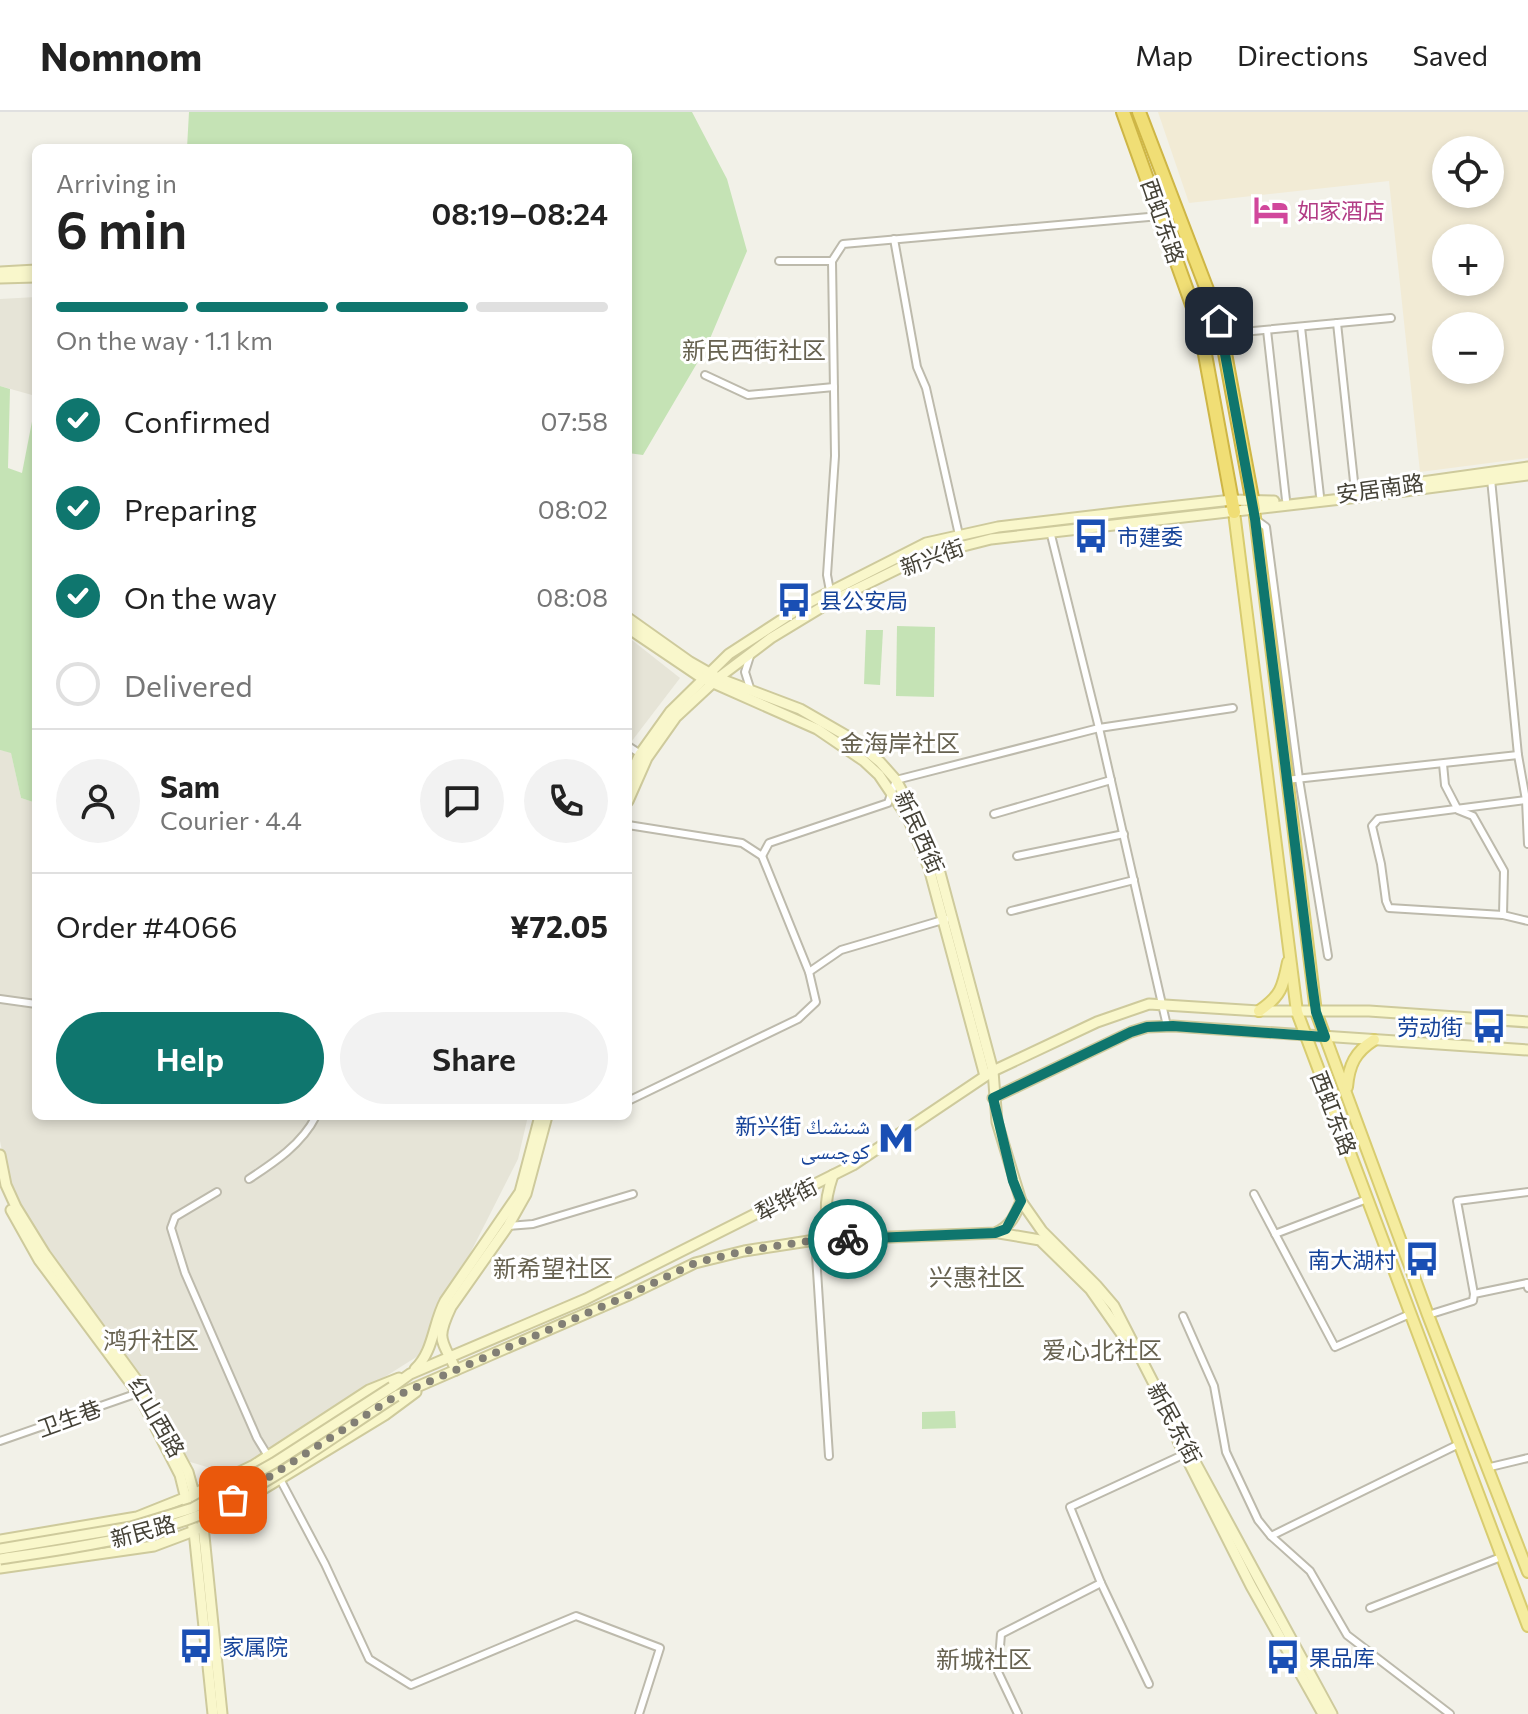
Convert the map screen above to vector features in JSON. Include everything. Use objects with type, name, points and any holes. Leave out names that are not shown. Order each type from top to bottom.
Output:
[{"type":"highway","name":"西虹东路","points":[[1123,112],[1200,327],[1233,506]]},
{"type":"highway","name":"西虹东路","points":[[1139,112],[1219,321],[1254,510]]},
{"type":"main road","points":[[0,272],[32,270]]},
{"type":"main road","points":[[0,278],[32,277]]},
{"type":"main road","name":"安居南路","points":[[1254,510],[1286,500],[1528,467]]},
{"type":"main road","name":"安居南路","points":[[1233,506],[1254,510],[1528,475]]},
{"type":"main road","name":"新兴街","points":[[632,790],[644,756],[676,717],[715,680],[750,653],[832,601],[924,556],[961,544],[1233,506]]},
{"type":"main road","name":"新兴街","points":[[632,774],[670,712],[729,654],[830,591],[926,543],[998,527],[1233,506]]},
{"type":"main road","name":"西虹东路","points":[[1233,506],[1297,1012],[1528,1626]]},
{"type":"main road","name":"西虹东路","points":[[1254,510],[1316,1012],[1428,1315],[1528,1572]]},
{"type":"main road","name":"新民西街","points":[[632,621],[705,675]]},
{"type":"main road","name":"新民西街","points":[[632,630],[705,675],[817,729],[864,761],[892,792],[920,844],[948,919]]},
{"type":"main road","name":"新民西街","points":[[715,680],[800,709],[852,739],[896,780],[927,838],[993,1098]]},
{"type":"main road","points":[[1259,1011],[1276,998],[1283,984],[1290,952]]},
{"type":"main road","name":"犁铧街","points":[[394,1392],[410,1374],[586,1299],[853,1165],[989,1073],[1097,1022],[1149,1004],[1259,1011],[1369,1011],[1528,1022]]},
{"type":"main road","points":[[993,1098],[1147,1027],[1528,1050]]},
{"type":"main road","points":[[1347,1093],[1349,1068],[1361,1049],[1374,1040]]},
{"type":"main road","name":"新民东街","points":[[993,1098],[1013,1181],[1021,1201],[1042,1231],[1114,1306],[1251,1586],[1323,1714]]},
{"type":"main road","points":[[0,1540],[137,1517],[191,1495],[268,1456],[369,1390],[410,1374],[424,1360],[437,1315],[445,1301],[520,1192],[539,1120]]},
{"type":"main road","points":[[456,1370],[440,1335],[444,1321],[526,1194],[546,1120]]},
{"type":"main road","name":"红山西路","points":[[0,1155],[6,1185],[16,1207],[45,1254],[144,1390],[188,1472],[199,1528],[222,1714]]},
{"type":"main road","points":[[833,1175],[827,1193],[826,1214],[836,1233],[849,1239]]},
{"type":"main road","name":"红山西路","points":[[0,1176],[10,1208],[39,1260],[138,1393],[191,1495]]},
{"type":"main road","points":[[995,1233],[1006,1229],[1021,1201]]},
{"type":"main road","name":"犁铧街","points":[[394,1392],[428,1382],[695,1263],[744,1251],[815,1240],[995,1233]]},
{"type":"main road","name":"新民东街","points":[[995,1233],[1040,1240],[1090,1289],[1120,1331],[1332,1714]]},
{"type":"main road","points":[[0,1568],[154,1546],[199,1528],[385,1415],[428,1382]]},
{"type":"main road","name":"新民路","points":[[0,1549],[131,1527],[193,1508],[394,1392]]},
{"type":"main road","name":"新民路","points":[[0,1559],[136,1536],[196,1516],[233,1500],[394,1392]]},
{"type":"main road","name":"红山西路","points":[[199,1528],[213,1714]]},
{"type":"street","points":[[830,591],[827,575],[835,456],[832,261],[843,244],[1161,216]]},
{"type":"street","points":[[894,239],[917,367],[926,388],[959,535]]},
{"type":"street","points":[[779,261],[832,261]]},
{"type":"street","points":[[1221,334],[1391,318]]},
{"type":"street","points":[[1337,323],[1355,491]]},
{"type":"street","points":[[1301,327],[1320,496]]},
{"type":"street","points":[[1267,330],[1286,500]]},
{"type":"street","points":[[705,375],[748,395],[834,387]]},
{"type":"street","points":[[1491,479],[1518,752],[1526,800],[1528,844]]},
{"type":"street","points":[[1254,510],[1266,527],[1299,779],[1328,956]]},
{"type":"street","points":[[1050,531],[1167,1026]]},
{"type":"street","points":[[750,653],[745,672],[751,691]]},
{"type":"street","points":[[762,856],[769,843],[888,803],[896,780],[1099,728],[1233,708]]},
{"type":"street","points":[[632,748],[644,756]]},
{"type":"street","points":[[1286,780],[1443,764],[1528,751]]},
{"type":"street","points":[[1443,764],[1445,785],[1458,810],[1473,816],[1504,871],[1503,915]]},
{"type":"street","points":[[994,814],[1111,780]]},
{"type":"street","points":[[1526,800],[1378,819],[1372,826],[1389,908],[1503,915],[1528,921]]},
{"type":"street","points":[[632,826],[742,843],[762,856],[809,972],[816,1002],[798,1019],[632,1099]]},
{"type":"street","points":[[1017,856],[1124,834]]},
{"type":"street","points":[[1011,911],[1134,880]]},
{"type":"street","points":[[809,972],[841,950],[948,919]]},
{"type":"street","points":[[0,999],[32,1003]]},
{"type":"street","points":[[249,1179],[279,1159],[308,1131],[314,1120]]},
{"type":"street","points":[[217,1192],[175,1217],[171,1228],[185,1273],[257,1438],[268,1456]]},
{"type":"street","points":[[1428,1315],[1473,1301],[1457,1201],[1528,1192]]},
{"type":"street","points":[[508,1226],[533,1224],[633,1194]]},
{"type":"street","points":[[1254,1194],[1335,1347],[1410,1314]]},
{"type":"street","points":[[1275,1234],[1367,1199]]},
{"type":"street","points":[[815,1240],[829,1456]]},
{"type":"street","points":[[1474,1294],[1527,1283],[1528,1288]]},
{"type":"street","points":[[1183,1316],[1214,1386],[1226,1452],[1258,1520],[1310,1571],[1347,1635],[1450,1714]]},
{"type":"street","name":"卫生巷","points":[[0,1441],[11,1440],[138,1393]]},
{"type":"street","points":[[1271,1536],[1459,1444]]},
{"type":"street","points":[[1149,1684],[1101,1583],[1070,1507],[1187,1453]]},
{"type":"street","points":[[1486,1468],[1528,1458]]},
{"type":"street","points":[[280,1479],[325,1564],[369,1659],[411,1685],[576,1616],[660,1648],[639,1714]]},
{"type":"street","points":[[1370,1608],[1501,1557]]},
{"type":"street","points":[[1018,1714],[998,1672],[1001,1634],[1101,1583]]},
{"type":"shaded area","points":[[1158,112],[1528,112],[1528,458],[1420,472],[1389,181],[1189,203]]},
{"type":"shaded area","points":[[32,297],[32,395],[0,386],[0,299]]},
{"type":"shaded area","points":[[632,640],[680,678],[632,741]]},
{"type":"shaded area","points":[[0,750],[11,752],[21,798],[32,802],[32,1120],[527,1120],[518,1159],[418,1356],[230,1474],[187,1461],[10,1190],[0,1141]]},
{"type":"green space","points":[[189,112],[692,112],[727,179],[747,251],[706,348],[643,455],[632,454],[632,144],[187,144]]},
{"type":"green space","points":[[0,386],[10,389],[8,468],[22,473],[32,422],[32,802],[21,798],[11,753],[0,750]]},
{"type":"green space","points":[[897,626],[935,627],[934,697],[896,696]]},
{"type":"green space","points":[[866,630],[883,630],[880,685],[864,684]]},
{"type":"green space","points":[[955,1411],[956,1428],[922,1429],[922,1412]]},
{"type":"way so far","points":[[233,1500],[396,1396],[695,1263],[744,1251],[815,1240],[848,1239]]},
{"type":"place","name":"如家酒店","points":[[1271,210]]},
{"type":"place","name":"市建委","points":[[1091,536]]},
{"type":"place","name":"县公安局","points":[[794,600]]},
{"type":"place","name":"劳动街","points":[[1489,1026]]},
{"type":"place","name":"新兴街 شىنشىڭ كوچىسى","points":[[896,1138]]},
{"type":"place","name":"南大湖村","points":[[1422,1259]]},
{"type":"place","name":"家属院","points":[[196,1646]]},
{"type":"place","name":"果品库","points":[[1283,1657]]},
{"type":"district","name":"新民西街社区","points":[[754,349]]},
{"type":"district","name":"金海岸社区","points":[[900,742]]},
{"type":"district","name":"新希望社区","points":[[553,1267]]},
{"type":"district","name":"兴惠社区","points":[[977,1276]]},
{"type":"district","name":"鸿升社区","points":[[151,1339]]},
{"type":"district","name":"爱心北社区","points":[[1102,1349]]},
{"type":"district","name":"新城社区","points":[[984,1658]]},
{"type":"route","points":[[848,1239],[995,1233],[1006,1229],[1021,1201],[1013,1181],[993,1098],[1131,1032],[1147,1027],[1173,1026],[1325,1037],[1316,1012],[1312,983],[1255,519],[1219,321]]}]
